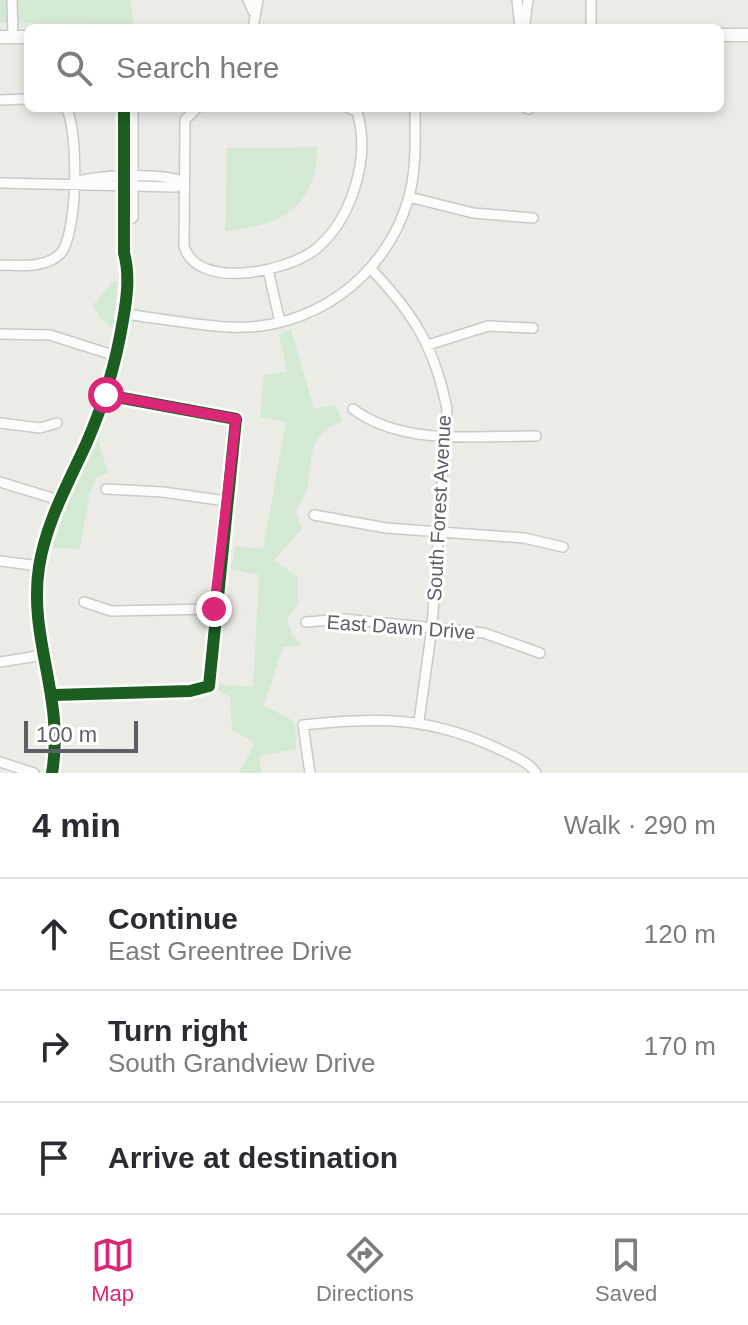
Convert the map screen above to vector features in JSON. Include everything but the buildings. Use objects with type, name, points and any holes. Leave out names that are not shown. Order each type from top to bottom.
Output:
[{"type":"main road","points":[[724,35],[748,35]]},
{"type":"street","points":[[6,37],[12,0]]},
{"type":"street","points":[[248,0],[253,11]]},
{"type":"street","points":[[253,24],[253,11],[258,0]]},
{"type":"street","points":[[517,0],[521,24]]},
{"type":"street","points":[[523,24],[528,0]]},
{"type":"street","points":[[591,0],[591,24]]},
{"type":"street","points":[[0,100],[24,99]]},
{"type":"street","points":[[0,265],[43,264],[60,254],[70,237],[73,183],[71,118],[68,112]]},
{"type":"street","points":[[52,773],[56,728],[54,695],[44,655],[37,605],[39,566],[59,500],[106,395],[124,314],[128,265],[124,112]]},
{"type":"street","points":[[128,182],[132,112]]},
{"type":"street","points":[[193,112],[185,120],[184,246],[187,258],[196,267],[222,272],[268,270],[298,260],[316,248],[340,221],[357,178],[360,155],[353,112]]},
{"type":"street","points":[[124,314],[228,327],[280,322],[331,303],[371,269],[386,251],[409,197],[415,160],[415,112]]},
{"type":"street","points":[[0,183],[73,183],[85,178],[176,187],[184,182]]},
{"type":"street","points":[[409,197],[473,213],[533,218]]},
{"type":"street","name":"South Forest Avenue","points":[[371,269],[407,306],[428,345],[440,376],[447,436],[432,627],[419,721]]},
{"type":"street","points":[[268,270],[280,322]]},
{"type":"street","points":[[428,345],[488,326],[533,328]]},
{"type":"street","points":[[0,334],[50,335],[116,356]]},
{"type":"street","points":[[54,695],[190,691],[209,686],[214,609],[236,419],[106,395]]},
{"type":"street","points":[[353,409],[371,423],[407,432],[447,436],[536,436]]},
{"type":"street","points":[[0,423],[40,428],[57,423]]},
{"type":"street","points":[[0,482],[59,500]]},
{"type":"street","points":[[106,489],[163,492],[226,501]]},
{"type":"street","points":[[314,515],[386,528],[524,538],[563,547]]},
{"type":"street","points":[[0,561],[39,566]]},
{"type":"street","points":[[84,602],[111,611],[214,609]]},
{"type":"street","name":"East Dawn Drive","points":[[306,622],[344,619],[484,633],[540,653]]},
{"type":"street","points":[[0,662],[44,655]]},
{"type":"street","points":[[310,773],[303,725],[359,719],[419,721],[476,738],[534,770]]},
{"type":"street","points":[[0,762],[34,773]]},
{"type":"green space","points":[[0,0],[131,0],[133,24],[0,23]]},
{"type":"green space","points":[[317,147],[311,185],[292,210],[262,225],[225,231],[227,148]]},
{"type":"green space","points":[[113,281],[118,282],[113,328],[99,317],[93,305]]},
{"type":"green space","points":[[291,329],[314,409],[336,405],[342,421],[322,433],[313,448],[307,488],[296,511],[302,529],[274,560],[298,577],[298,604],[287,618],[292,635],[300,646],[283,647],[264,705],[295,722],[296,749],[259,756],[261,773],[239,773],[255,743],[232,730],[230,697],[216,689],[220,684],[253,687],[259,575],[231,569],[235,546],[263,549],[286,422],[260,417],[264,375],[287,371],[279,335]]},
{"type":"green space","points":[[98,440],[108,473],[97,477],[90,492],[80,549],[52,548],[68,503]]},
{"type":"cycle path","points":[[52,773],[54,719],[38,619],[39,567],[52,519],[99,413],[120,336],[127,286],[124,253],[124,112]]},
{"type":"cycle path","points":[[54,695],[190,691],[209,686],[236,419],[106,395]]},
{"type":"route","points":[[106,395],[236,419],[214,609]]}]
